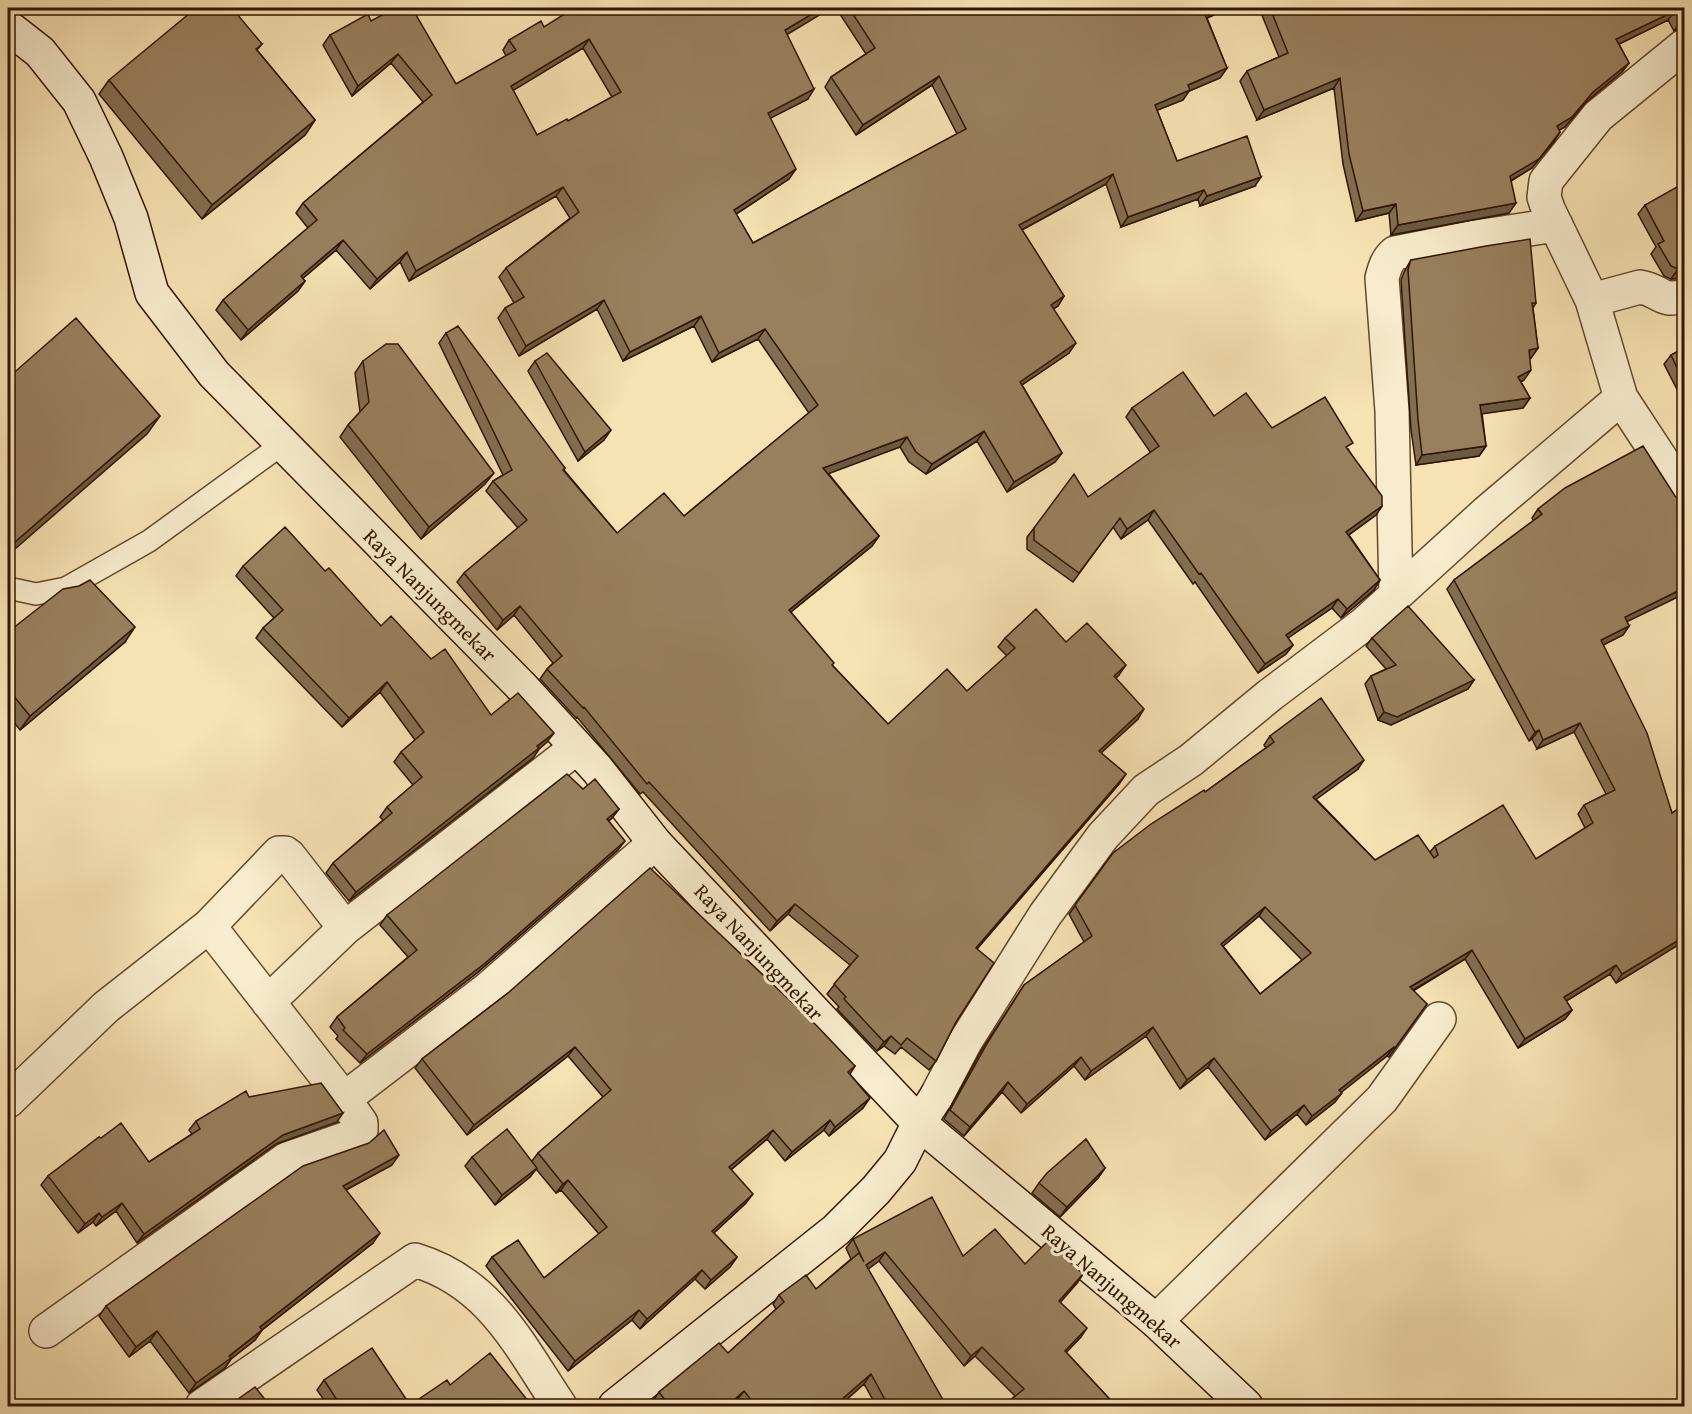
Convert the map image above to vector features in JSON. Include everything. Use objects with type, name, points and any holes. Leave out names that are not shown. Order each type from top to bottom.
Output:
[{"type":"street","name":"Raya Nanjungmekar","points":[[8,27],[40,52],[79,101],[106,157],[131,218],[152,293],[214,374],[284,443],[360,525],[520,685],[597,769],[656,843],[927,1110],[1246,1407]]},
{"type":"street","points":[[1684,46],[1598,116],[1545,182],[1544,196],[1592,300],[1621,398],[1684,494]]},
{"type":"street","points":[[1396,595],[1392,411],[1382,278],[1385,266],[1395,253],[1476,237],[1556,225]]},
{"type":"street","points":[[1592,300],[1640,287],[1647,288],[1665,298],[1673,299],[1684,296]]},
{"type":"street","points":[[615,1407],[836,1230],[876,1190],[900,1161],[964,1042],[1045,915],[1103,836],[1146,790],[1191,760],[1270,695],[1364,624],[1487,512],[1621,398]]},
{"type":"street","points":[[268,1002],[345,928],[576,748]]},
{"type":"street","points":[[344,1099],[489,988],[656,843]]},
{"type":"street","points":[[8,1101],[106,1007],[209,926],[279,854],[285,853],[345,928]]},
{"type":"street","points":[[46,1331],[288,1159],[360,1132],[361,1123],[344,1099],[209,926]]},
{"type":"street","points":[[1156,1321],[1382,1100],[1439,1019]]},
{"type":"street","points":[[202,1407],[415,1260],[452,1276],[476,1292],[497,1312],[560,1407]]},
{"type":"lane","points":[[8,588],[36,594],[66,588],[149,541],[284,443]]},
{"type":"building","points":[[196,8],[232,8],[262,44],[256,49],[315,120],[212,205],[109,80]]},
{"type":"building","points":[[395,8],[412,8],[456,84],[516,50],[509,40],[541,21],[544,27],[574,8],[822,8],[785,30],[814,89],[768,113],[796,169],[734,210],[753,243],[966,129],[939,76],[863,125],[831,77],[875,48],[849,8],[1214,8],[1204,12],[1227,68],[1188,85],[1190,90],[1155,105],[1177,161],[1247,136],[1261,177],[1207,196],[1204,190],[1128,217],[1113,174],[1019,225],[1064,296],[1051,305],[1076,343],[1020,382],[1062,453],[1014,482],[984,431],[932,464],[916,452],[907,437],[823,468],[879,536],[789,610],[834,663],[832,665],[888,724],[947,669],[967,691],[1015,648],[1005,638],[1036,609],[1066,642],[1087,623],[1126,665],[1114,676],[1144,709],[1099,751],[1126,774],[976,948],[994,963],[956,1022],[936,1061],[907,1038],[901,1045],[891,1036],[884,1042],[844,999],[846,997],[834,984],[858,956],[795,904],[777,921],[649,782],[647,784],[584,707],[547,669],[562,656],[520,606],[503,620],[464,573],[527,520],[493,481],[512,470],[446,333],[458,326],[565,468],[563,470],[617,533],[664,493],[684,516],[818,405],[765,329],[719,353],[701,316],[630,352],[604,300],[526,346],[505,308],[524,297],[506,268],[579,212],[563,187],[416,271],[407,252],[377,279],[343,240],[301,276],[305,281],[248,330],[223,300],[317,220],[303,203],[432,95],[398,54],[358,86],[330,35],[368,14],[371,21]],"holes":[[[589,39],[621,92],[537,135],[511,86]]]},
{"type":"building","points":[[1270,8],[1684,8],[1684,19],[1681,21],[1675,11],[1616,39],[1629,63],[1593,92],[1572,117],[1557,126],[1560,132],[1539,159],[1510,176],[1516,203],[1398,225],[1396,204],[1363,211],[1349,154],[1340,78],[1264,110],[1247,71],[1288,53]]},
{"type":"building","points":[[1684,183],[1684,269],[1678,269],[1671,266],[1658,244],[1664,241],[1645,205]]},
{"type":"building","points":[[1530,239],[1536,303],[1532,303],[1538,348],[1529,350],[1531,370],[1518,377],[1530,398],[1480,405],[1486,446],[1422,455],[1408,270],[1411,260]]},
{"type":"building","points":[[76,318],[160,416],[8,548],[8,378]]},
{"type":"building","points":[[386,344],[398,344],[494,473],[429,527],[348,425],[369,402],[363,361]]},
{"type":"building","points":[[1684,348],[1684,383],[1671,355]]},
{"type":"building","points":[[547,353],[611,430],[585,452],[535,361]]},
{"type":"building","points":[[1183,372],[1214,416],[1246,393],[1272,428],[1325,397],[1353,443],[1346,447],[1382,496],[1382,506],[1346,532],[1380,580],[1347,609],[1338,599],[1286,635],[1293,645],[1265,664],[1154,510],[1127,529],[1120,518],[1079,573],[1034,540],[1034,528],[1074,474],[1088,497],[1159,446],[1132,408]]},
{"type":"building","points":[[1643,446],[1675,496],[1684,502],[1684,588],[1625,617],[1629,626],[1601,640],[1647,733],[1672,813],[1684,805],[1684,937],[1622,974],[1616,965],[1564,997],[1572,1010],[1525,1039],[1472,950],[1410,987],[1427,1004],[1395,1048],[1339,1090],[1342,1093],[1312,1116],[1304,1105],[1271,1131],[1214,1058],[1187,1080],[1153,1027],[1091,1071],[1081,1057],[1027,1104],[1008,1082],[970,1127],[950,1110],[988,1042],[1024,985],[1092,936],[1075,905],[1113,853],[1151,824],[1204,790],[1205,792],[1274,742],[1270,736],[1321,698],[1364,760],[1313,797],[1375,860],[1418,835],[1434,858],[1438,855],[1435,846],[1503,805],[1536,859],[1593,823],[1584,805],[1615,790],[1580,723],[1543,740],[1539,730],[1535,732],[1454,580],[1542,514],[1538,509],[1565,488]],"holes":[[[1265,907],[1311,953],[1260,994],[1221,944]]]},
{"type":"building","points":[[285,527],[325,571],[329,568],[381,626],[391,616],[431,659],[445,649],[491,715],[518,693],[554,733],[537,746],[539,748],[356,892],[333,863],[392,813],[387,807],[422,777],[401,752],[424,732],[387,682],[349,718],[263,628],[283,610],[243,566]]},
{"type":"building","points":[[90,580],[135,627],[30,716],[8,689],[8,632],[63,589],[79,586]]},
{"type":"building","points":[[1408,606],[1474,680],[1397,717],[1384,712],[1371,676],[1396,665],[1372,638]]},
{"type":"building","points":[[567,774],[583,789],[595,779],[619,809],[607,819],[625,841],[484,964],[367,1054],[343,1030],[345,1028],[337,1017],[417,950],[387,915]]},
{"type":"building","points":[[650,868],[817,1026],[855,1066],[848,1072],[870,1098],[835,1127],[830,1120],[792,1152],[773,1130],[729,1167],[753,1194],[712,1231],[737,1257],[711,1280],[702,1270],[647,1319],[639,1310],[575,1361],[492,1257],[518,1240],[544,1278],[607,1227],[568,1180],[563,1184],[538,1153],[611,1090],[575,1047],[474,1125],[422,1059],[508,993]]},
{"type":"building","points":[[321,1083],[343,1113],[283,1135],[144,1234],[122,1203],[102,1217],[99,1213],[85,1224],[48,1176],[121,1123],[149,1162],[200,1129],[196,1121],[246,1091],[249,1097]]},
{"type":"building","points":[[507,1129],[537,1168],[502,1195],[472,1157]]},
{"type":"building","points":[[384,1130],[399,1155],[343,1186],[380,1233],[260,1327],[262,1330],[229,1356],[231,1358],[196,1383],[157,1331],[136,1347],[106,1306],[303,1166],[369,1143]]},
{"type":"building","points":[[1086,1139],[1105,1168],[1067,1207],[1039,1183],[1047,1173]]},
{"type":"building","points":[[932,1197],[963,1256],[995,1229],[1025,1264],[1048,1241],[1083,1274],[1059,1301],[1087,1328],[1065,1351],[1117,1407],[1012,1407],[1008,1402],[1024,1389],[982,1347],[971,1356],[885,1252],[866,1265],[947,1407],[889,1407],[871,1374],[833,1407],[760,1407],[758,1405],[757,1407],[744,1391],[726,1407],[665,1407],[668,1404],[659,1392],[719,1343],[728,1353],[784,1302],[779,1295],[806,1275],[816,1289],[859,1253],[864,1262],[853,1239]]},
{"type":"building","points":[[372,1348],[410,1405],[447,1380],[450,1385],[490,1353],[532,1406],[334,1407],[339,1403],[324,1380]]},
{"type":"building","points":[[255,1387],[271,1407],[227,1407]]}]
